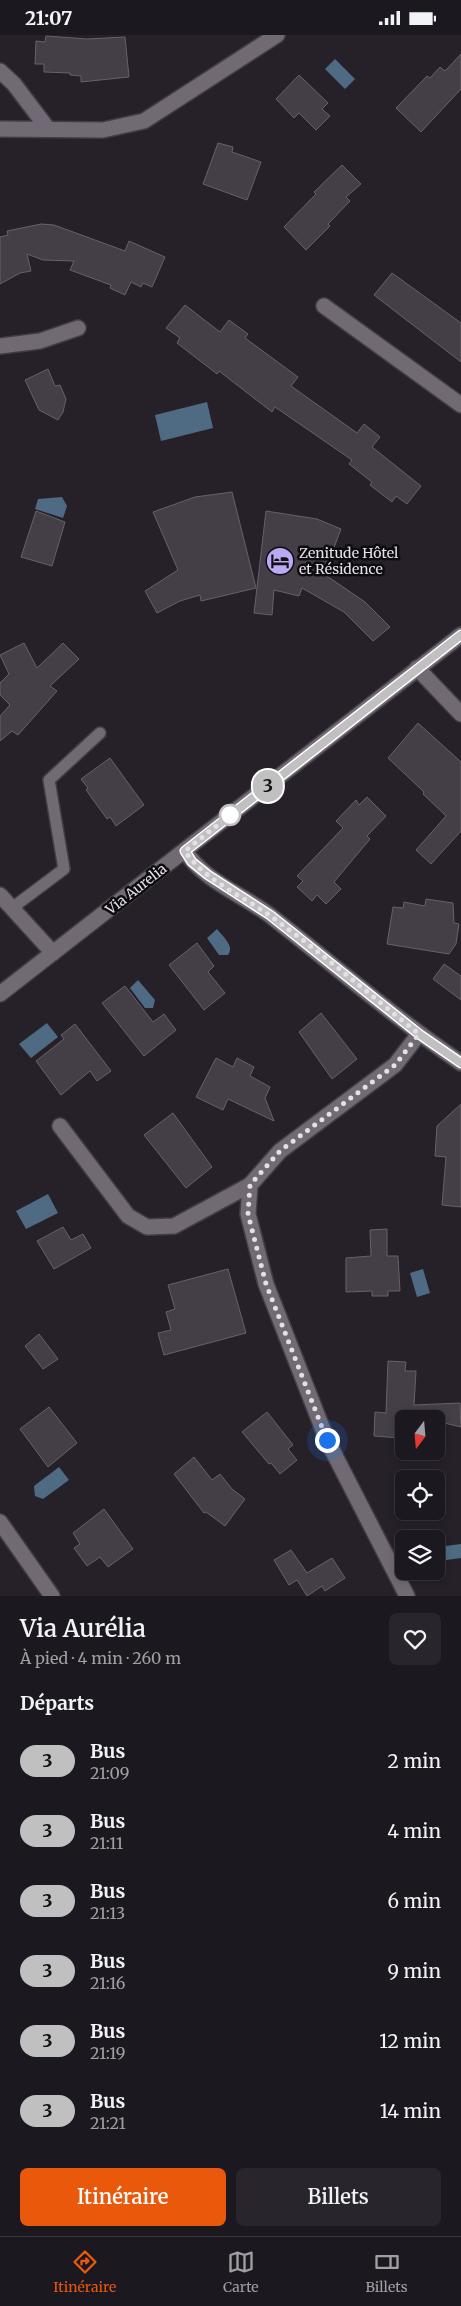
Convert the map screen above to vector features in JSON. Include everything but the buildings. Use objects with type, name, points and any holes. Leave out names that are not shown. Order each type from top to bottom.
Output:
[{"type":"street","points":[[0,129],[103,130],[144,121],[277,35]]},
{"type":"street","points":[[0,71],[14,85],[48,129]]},
{"type":"street","points":[[324,305],[461,405]]},
{"type":"street","points":[[0,345],[40,341],[78,328]]},
{"type":"street","name":"Via Aurelia","points":[[0,994],[461,635]]},
{"type":"street","points":[[417,669],[461,714]]},
{"type":"street","points":[[185,851],[192,862],[208,875],[270,915],[419,1034],[461,1063]]},
{"type":"street","points":[[0,895],[53,953]]},
{"type":"street","points":[[60,1126],[128,1216],[147,1227],[174,1226],[250,1185],[280,1151],[395,1065],[419,1034]]},
{"type":"street","points":[[250,1185],[248,1214],[266,1284],[327,1440],[407,1596]]},
{"type":"street","points":[[0,1522],[52,1596]]},
{"type":"lane","points":[[12,907],[64,869],[49,780],[100,733]]},
{"type":"water","points":[[335,59],[355,79],[345,89],[325,69]]},
{"type":"water","points":[[207,402],[213,428],[161,441],[155,415]]},
{"type":"water","points":[[62,497],[67,506],[63,518],[35,509],[38,499]]},
{"type":"water","points":[[217,929],[229,945],[230,952],[228,955],[219,955],[207,938]]},
{"type":"water","points":[[138,980],[155,1000],[153,1008],[145,1008],[130,988]]},
{"type":"water","points":[[47,1023],[58,1037],[31,1058],[19,1044]]},
{"type":"water","points":[[48,1194],[58,1213],[26,1229],[16,1211]]},
{"type":"water","points":[[423,1269],[430,1293],[417,1297],[410,1273]]},
{"type":"water","points":[[59,1467],[69,1480],[43,1499],[35,1496],[34,1486]]},
{"type":"water","points":[[461,1544],[461,1558],[445,1560],[445,1546]]},
{"type":"bus line","name":"3","points":[[461,635],[185,851],[192,862],[208,875],[270,915],[419,1034],[461,1063]]},
{"type":"place","name":"Zenitude Hôtel et Résidence","points":[[280,561]]},
{"type":"route","points":[[230,815],[185,851],[192,862],[208,875],[270,915],[419,1034],[395,1065],[280,1151],[250,1185],[248,1214],[266,1284],[327,1440]]}]
